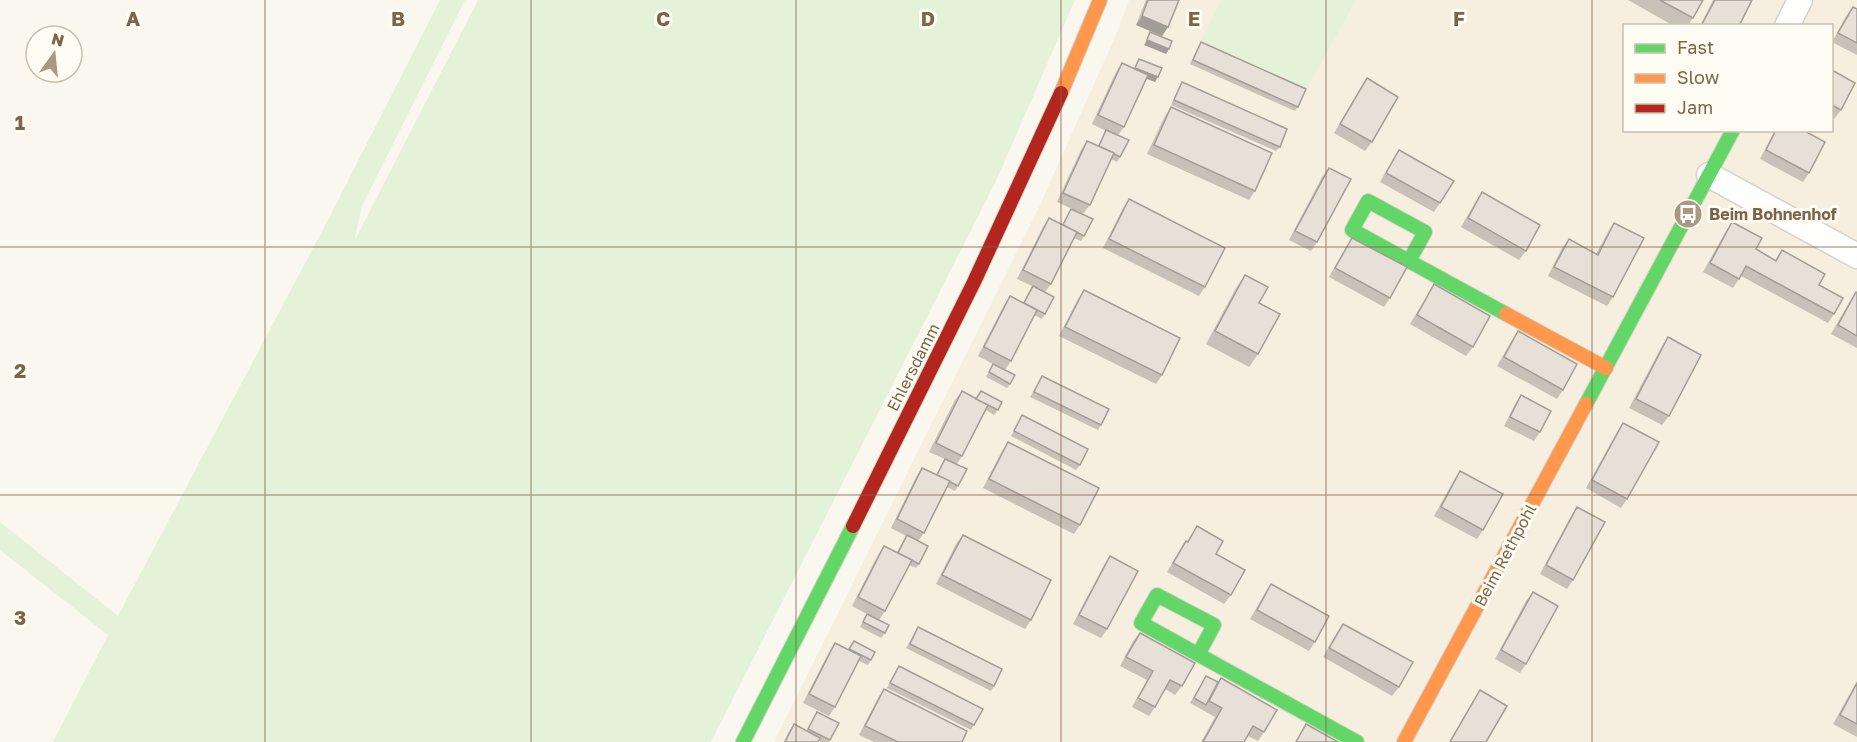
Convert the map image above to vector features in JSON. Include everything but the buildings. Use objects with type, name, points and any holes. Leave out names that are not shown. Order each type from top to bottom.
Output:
[{"type":"street","name":"Ehlersdamm","points":[[743,742],[984,262],[1065,86],[1100,0]]},
{"type":"street","points":[[1788,24],[1800,0]]},
{"type":"street","name":"Beim Rethpohl","points":[[1404,742],[1732,132]]},
{"type":"street","points":[[1709,175],[1857,256]]},
{"type":"street","points":[[1409,261],[1425,232],[1368,201],[1352,230],[1409,261],[1606,368]]},
{"type":"street","points":[[1198,653],[1214,625],[1156,595],[1141,623],[1357,742]]},
{"type":"shaded area","points":[[1129,0],[1221,0],[1202,41],[1307,89],[1356,0],[1857,0],[1857,742],[774,742],[1039,207],[1116,35]]},
{"type":"green space","points":[[440,0],[465,0],[362,206],[354,242],[478,0],[1075,0],[996,181],[711,742],[53,742],[108,635],[0,550],[0,522],[118,616],[328,220]]},
{"type":"green space","points":[[1221,0],[1356,0],[1307,89],[1201,41]]},
{"type":"traffic: fast","points":[[1586,404],[1732,132]]},
{"type":"traffic: fast","points":[[1409,261],[1425,232],[1368,201],[1352,230],[1506,314]]},
{"type":"traffic: fast","points":[[743,742],[853,526]]},
{"type":"traffic: fast","points":[[1199,653],[1214,625],[1157,595],[1141,623],[1357,742]]},
{"type":"traffic: slow","points":[[1061,93],[1100,0]]},
{"type":"traffic: slow","points":[[1506,314],[1606,368]]},
{"type":"traffic: slow","points":[[1404,742],[1586,404]]},
{"type":"traffic: jam","points":[[853,526],[974,282],[1061,93]]},
{"type":"place","name":"Beim Bohnenhof","points":[[1688,214]]}]
